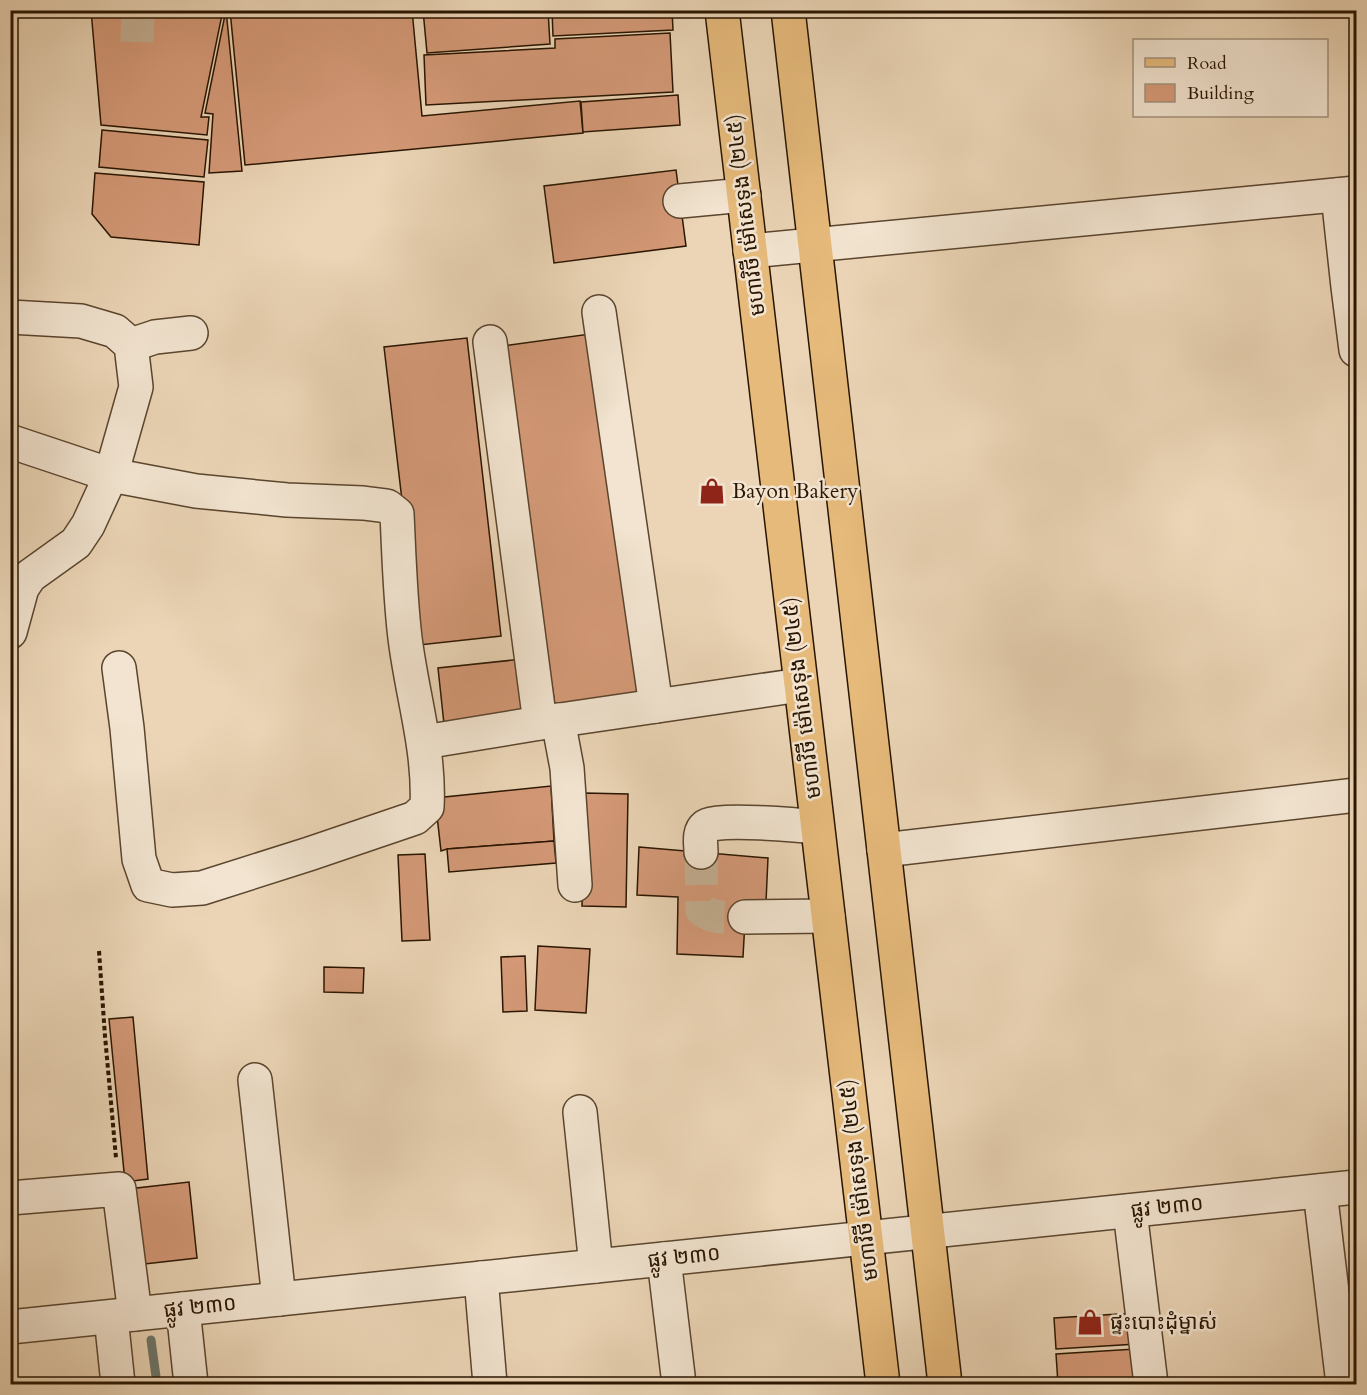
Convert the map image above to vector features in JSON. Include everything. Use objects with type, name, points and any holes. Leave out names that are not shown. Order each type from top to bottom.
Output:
[{"type":"main road","name":"មហាវិថី ម៉ៅសេទុង (២៤៥)","points":[[722,10],[883,1384]]},
{"type":"main road","points":[[788,10],[945,1384]]},
{"type":"street","points":[[750,252],[1347,194],[1356,350]]},
{"type":"street","points":[[680,201],[744,195]]},
{"type":"street","points":[[599,312],[656,706]]},
{"type":"street","points":[[10,317],[81,321],[115,331],[131,345],[135,387],[111,475],[88,525],[75,543],[30,576],[22,588],[10,632]]},
{"type":"street","points":[[131,345],[155,337],[191,333]]},
{"type":"street","points":[[490,342],[549,722],[567,768],[575,885]]},
{"type":"street","points":[[12,442],[111,475],[196,491],[287,500],[363,503],[387,506],[397,514],[405,639],[424,742],[427,807],[415,818],[202,888],[172,890],[148,885],[140,859],[119,668]]},
{"type":"street","points":[[424,742],[800,685]]},
{"type":"street","points":[[884,850],[1356,795]]},
{"type":"street","points":[[701,852],[700,833],[706,826],[721,822],[817,827]]},
{"type":"street","points":[[745,917],[828,916]]},
{"type":"street","points":[[255,1080],[279,1299]]},
{"type":"street","points":[[580,1112],[596,1266]]},
{"type":"street","name":"ផ្លូវ ២៣០","points":[[10,1327],[1356,1187]]},
{"type":"street","points":[[10,1198],[119,1189],[123,1316],[118,1384]]},
{"type":"street","points":[[1320,1191],[1342,1384]]},
{"type":"street","points":[[1130,1210],[1151,1384]]},
{"type":"street","points":[[664,1259],[679,1384]]},
{"type":"street","points":[[481,1278],[490,1384]]},
{"type":"street","points":[[183,1309],[191,1384]]},
{"type":"path","points":[[99,951],[119,1189]]},
{"type":"building","points":[[91,10],[223,10],[201,117],[209,117],[207,135],[101,125]]},
{"type":"building","points":[[226,10],[242,171],[209,173],[213,114],[205,113]]},
{"type":"building","points":[[230,10],[412,10],[422,116],[580,101],[583,133],[245,165]]},
{"type":"building","points":[[423,10],[548,10],[550,44],[427,53]]},
{"type":"building","points":[[552,10],[672,10],[673,30],[553,36]]},
{"type":"building","points":[[670,33],[673,92],[426,105],[424,55],[555,48],[555,39]]},
{"type":"building","points":[[678,95],[680,125],[583,132],[581,102]]},
{"type":"building","points":[[102,130],[208,140],[204,177],[99,167]]},
{"type":"building","points":[[676,170],[686,246],[554,263],[544,186]]},
{"type":"building","points":[[95,173],[204,182],[199,245],[111,237],[92,214]]},
{"type":"building","points":[[590,334],[643,701],[556,713],[503,346]]},
{"type":"building","points":[[467,338],[501,636],[419,645],[384,347]]},
{"type":"building","points":[[523,659],[530,714],[444,724],[438,668]]},
{"type":"building","points":[[551,786],[554,841],[441,851],[435,798]]},
{"type":"building","points":[[584,793],[628,794],[626,907],[582,906]]},
{"type":"building","points":[[554,841],[556,863],[449,872],[447,849]]},
{"type":"building","points":[[639,847],[768,858],[766,902],[746,903],[743,957],[677,954],[678,897],[637,895]]},
{"type":"building","points":[[425,854],[430,940],[402,941],[398,855]]},
{"type":"building","points":[[538,946],[590,949],[586,1013],[535,1010]]},
{"type":"building","points":[[525,956],[527,1011],[503,1012],[501,957]]},
{"type":"building","points":[[324,967],[364,968],[363,993],[324,992]]},
{"type":"building","points":[[133,1017],[148,1179],[125,1182],[109,1019]]},
{"type":"building","points":[[189,1182],[197,1258],[136,1265],[128,1189]]},
{"type":"building","points":[[1135,1313],[1137,1344],[1056,1349],[1054,1318]]},
{"type":"building","points":[[1135,1349],[1137,1384],[1058,1384],[1056,1354]]},
{"type":"waterway","points":[[151,1340],[157,1384]]},
{"type":"tunnel","points":[[137,42],[138,10]]},
{"type":"tunnel","points":[[701,852],[702,910],[717,917],[745,917]]},
{"type":"place","name":"Bayon Bakery","points":[[712,491]]},
{"type":"place","name":"ផ្ទះបោះដុំម្នាស់","points":[[1090,1322]]}]
